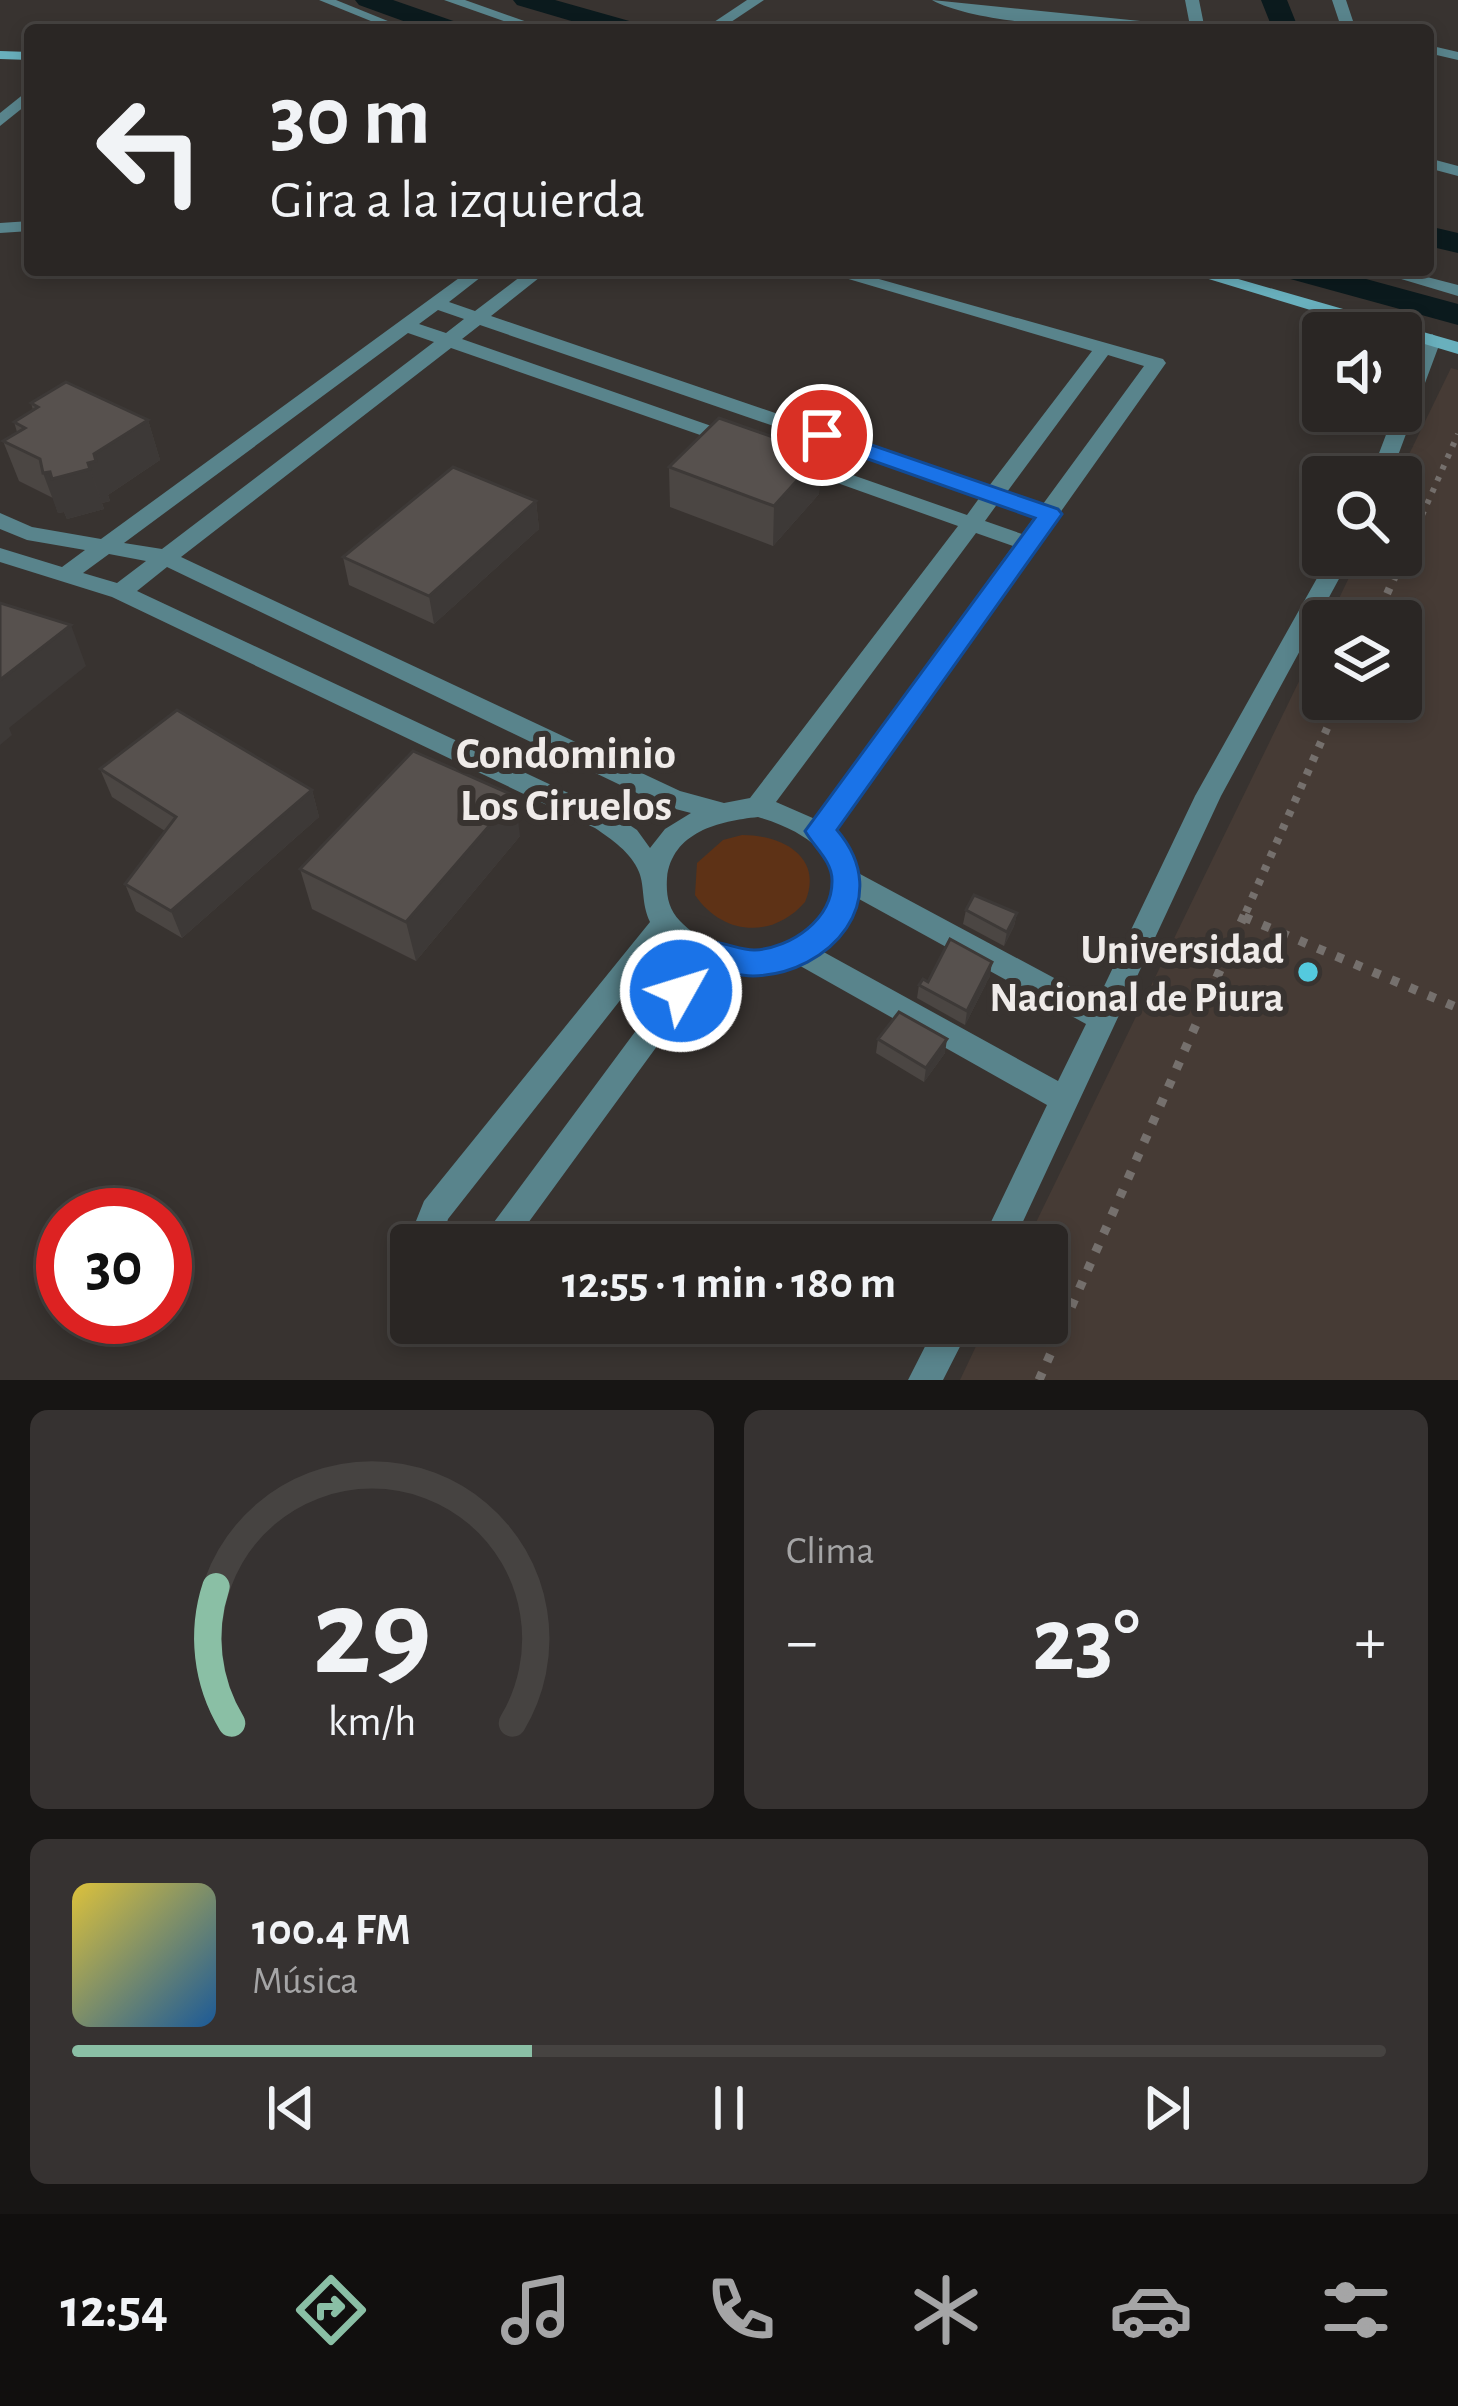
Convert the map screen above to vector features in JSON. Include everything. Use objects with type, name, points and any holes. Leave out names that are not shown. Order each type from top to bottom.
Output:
[{"type":"street","points":[[451,0],[525,24]]},
{"type":"street","points":[[719,24],[757,0]]},
{"type":"street","points":[[939,0],[1042,24]]},
{"type":"street","points":[[1001,14],[1094,24]]},
{"type":"street","points":[[0,121],[24,100]]},
{"type":"street","points":[[67,574],[474,276]]},
{"type":"street","points":[[120,592],[161,556],[532,276]]},
{"type":"street","points":[[820,831],[1156,363],[848,276]]},
{"type":"street","points":[[1209,276],[1458,348]]},
{"type":"street","points":[[1402,276],[1458,291]]},
{"type":"street","points":[[437,304],[1050,514]]},
{"type":"street","points":[[406,326],[754,447]]},
{"type":"street","points":[[1388,456],[1432,340]]},
{"type":"street","points":[[758,807],[1104,348]]},
{"type":"street","points":[[776,454],[1028,544]]},
{"type":"street","points":[[0,520],[27,533],[161,556],[673,799],[719,811]]},
{"type":"street","points":[[0,555],[120,592],[604,821],[628,837],[653,871]]},
{"type":"street","points":[[1006,1224],[1208,796],[1329,576]]},
{"type":"street","points":[[758,807],[791,814],[820,831],[839,854],[848,880],[837,921],[799,952],[754,963],[708,955],[682,942],[664,923],[653,898],[653,871],[664,846],[685,826],[719,811],[758,807]]},
{"type":"street","points":[[848,880],[1103,1018]]},
{"type":"street","points":[[431,1224],[435,1211],[664,923]]},
{"type":"street","points":[[799,952],[1065,1100]]},
{"type":"street","points":[[509,1224],[708,955]]},
{"type":"street","points":[[925,1380],[944,1344]]},
{"type":"lane","points":[[325,0],[388,24]]},
{"type":"path","points":[[1384,600],[1458,434]]},
{"type":"path","points":[[1039,1380],[1331,720]]},
{"type":"path","points":[[1244,917],[1458,1008]]},
{"type":"shaded area","name":"Universidad Nacional de Piura","points":[[1451,368],[1458,370],[1458,1380],[960,1380],[977,1344],[1068,1344],[1068,1224],[1035,1224],[1302,675],[1302,720],[1422,720],[1422,600],[1338,600],[1350,576],[1422,576],[1422,456],[1408,456]]},
{"type":"shaded area","points":[[742,835],[785,844],[804,861],[809,873],[805,902],[764,927],[748,928],[720,919],[695,895],[697,863],[723,840]]},
{"type":"building","points":[[66,382],[148,420],[94,454],[96,461],[88,463],[90,469],[52,479],[50,472],[43,473],[40,459],[3,441],[25,428],[14,422],[38,407],[31,403]]},
{"type":"building","points":[[719,418],[821,454],[774,506],[669,467]]},
{"type":"building","points":[[453,467],[536,501],[429,596],[343,557]]},
{"type":"building","points":[[0,603],[71,625],[0,680]]},
{"type":"building","points":[[177,710],[312,790],[171,911],[125,884],[176,817],[100,769]]},
{"type":"building","points":[[413,751],[515,796],[406,922],[300,869]]},
{"type":"building","points":[[974,895],[1017,913],[1007,932],[966,910]]},
{"type":"building","points":[[950,939],[992,962],[967,1011],[919,985],[923,979],[928,982]]},
{"type":"building","points":[[899,1012],[947,1039],[926,1068],[878,1039]]},
{"type":"waterway","points":[[368,0],[436,24]]},
{"type":"waterway","points":[[526,0],[610,24]]},
{"type":"waterway","points":[[1274,0],[1284,24]]},
{"type":"waterway","points":[[1434,237],[1458,243]]},
{"type":"waterway","points":[[1317,276],[1458,315]]},
{"type":"place","name":"Universidad Nacional de Piura","points":[[1308,972]]},
{"type":"district","name":"Condominio Los Ciruelos","points":[[566,778]]},
{"type":"route","points":[[681,991],[708,955],[754,963],[799,952],[837,921],[848,880],[839,854],[820,831],[1050,514],[822,435]]}]
